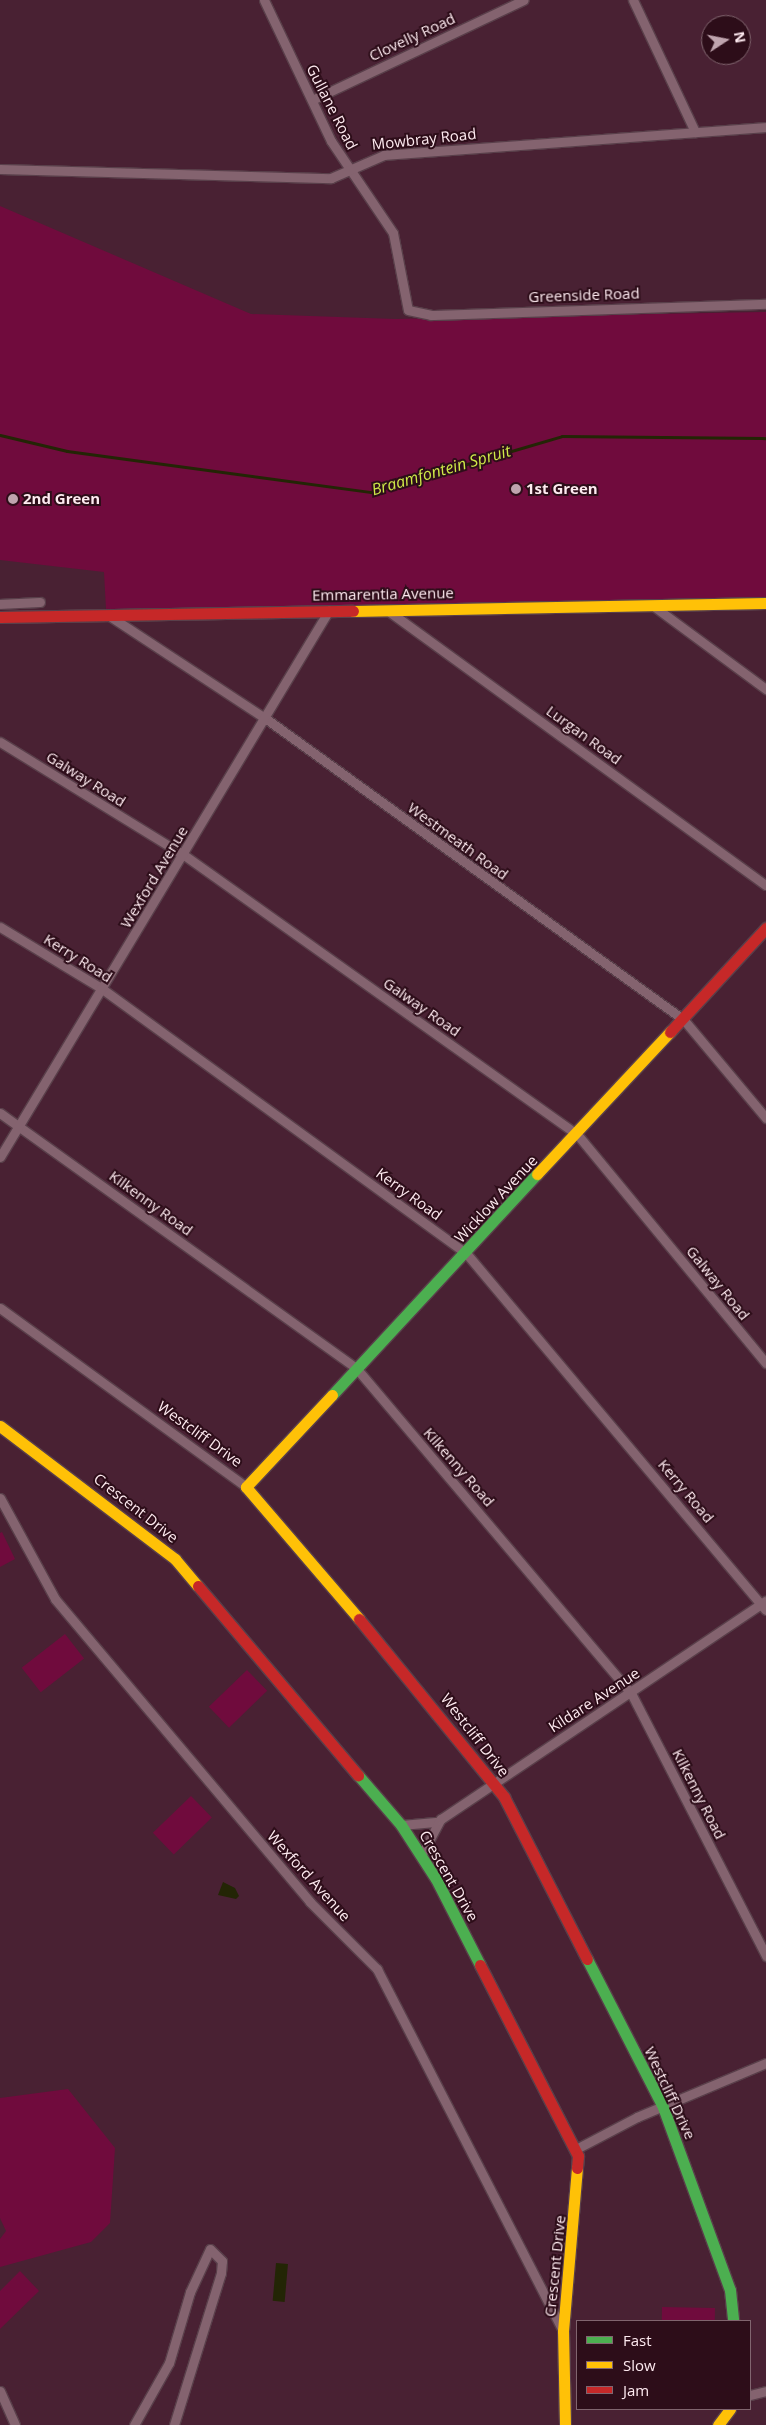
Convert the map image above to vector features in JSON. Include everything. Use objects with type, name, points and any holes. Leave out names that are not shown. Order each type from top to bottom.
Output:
[{"type":"street","name":"Gullane Road","points":[[264,0],[312,100],[350,170],[393,232],[405,307]]},
{"type":"street","name":"Clovelly Road","points":[[312,100],[524,0]]},
{"type":"street","points":[[633,0],[695,132]]},
{"type":"street","name":"Mowbray Road","points":[[0,168],[323,178],[350,170],[384,155],[766,127]]},
{"type":"street","name":"Greenside Road","points":[[405,307],[431,315],[766,304]]},
{"type":"street","points":[[0,604],[40,602]]},
{"type":"street","name":"Emmarentia Avenue","points":[[0,617],[385,608],[766,603]]},
{"type":"street","points":[[652,604],[766,689]]},
{"type":"street","name":"Lurgan Road","points":[[385,608],[766,885]]},
{"type":"street","name":"Wexford Avenue","points":[[0,1157],[184,855],[329,610]]},
{"type":"street","name":"Westmeath Road","points":[[108,615],[264,718],[684,1020],[766,1118]]},
{"type":"street","name":"Galway Road","points":[[0,742],[184,855],[577,1134],[766,1363]]},
{"type":"street","name":"Kerry Road","points":[[0,927],[102,988],[466,1253],[765,1605]]},
{"type":"street","name":"Wicklow Avenue","points":[[246,1487],[684,1020],[766,928]]},
{"type":"street","name":"Kilkenny Road","points":[[0,1113],[357,1369],[631,1693],[766,1956]]},
{"type":"street","name":"Westcliff Drive","points":[[0,1308],[246,1487],[494,1782],[663,2107],[730,2290],[733,2320]]},
{"type":"street","name":"Crescent Drive","points":[[0,1426],[175,1559],[401,1825],[422,1854],[576,2149],[580,2167],[563,2331],[565,2425]]},
{"type":"street","name":"Wexford Avenue","points":[[0,1498],[55,1599],[310,1902],[377,1969],[563,2331]]},
{"type":"street","name":"Kildare Avenue","points":[[422,1854],[438,1822],[494,1782],[765,1605]]},
{"type":"street","points":[[401,1825],[438,1822]]},
{"type":"street","points":[[576,2149],[663,2107],[766,2063]]},
{"type":"street","points":[[134,2425],[169,2363],[190,2292],[210,2249],[222,2262],[221,2273],[174,2425]]},
{"type":"street","points":[[0,2390],[15,2425]]},
{"type":"street","points":[[751,2395],[766,2391]]},
{"type":"street","points":[[718,2425],[729,2410]]},
{"type":"shaded area","points":[[0,206],[251,314],[395,319],[766,312],[766,605],[106,609],[104,572],[0,560]]},
{"type":"shaded area","points":[[2,1532],[15,1559],[0,1567],[0,1533]]},
{"type":"shaded area","points":[[65,1634],[84,1658],[41,1692],[22,1668]]},
{"type":"shaded area","points":[[247,1670],[267,1691],[229,1728],[209,1707]]},
{"type":"shaded area","points":[[191,1796],[212,1818],[174,1854],[153,1833]]},
{"type":"shaded area","points":[[223,1882],[235,1888],[239,1896],[236,1899],[218,1895]]},
{"type":"shaded area","points":[[68,2089],[115,2148],[110,2223],[91,2242],[0,2267],[0,2239],[6,2231],[0,2218],[0,2098]]},
{"type":"shaded area","points":[[276,2263],[288,2264],[285,2302],[273,2301]]},
{"type":"shaded area","points":[[20,2271],[39,2291],[0,2329],[0,2291]]},
{"type":"shaded area","points":[[662,2307],[715,2308],[715,2320],[662,2320]]},
{"type":"waterway","name":"Braamfontein Spruit","points":[[0,435],[67,451],[371,492],[562,436],[766,438]]},
{"type":"traffic: fast","points":[[332,1395],[537,1174]]},
{"type":"traffic: fast","points":[[358,1775],[401,1825],[436,1879],[480,1965]]},
{"type":"traffic: fast","points":[[587,1959],[663,2107],[730,2290],[733,2320]]},
{"type":"traffic: slow","points":[[353,611],[766,603]]},
{"type":"traffic: slow","points":[[537,1174],[670,1032]]},
{"type":"traffic: slow","points":[[332,1395],[246,1487],[359,1619]]},
{"type":"traffic: slow","points":[[0,1426],[175,1559],[198,1586]]},
{"type":"traffic: slow","points":[[565,2425],[563,2331],[577,2168]]},
{"type":"traffic: slow","points":[[718,2425],[729,2410]]},
{"type":"traffic: jam","points":[[0,617],[353,611]]},
{"type":"traffic: jam","points":[[670,1032],[766,928]]},
{"type":"traffic: jam","points":[[198,1586],[358,1775]]},
{"type":"traffic: jam","points":[[359,1619],[504,1797],[587,1959]]},
{"type":"traffic: jam","points":[[480,1965],[578,2156],[577,2168]]},
{"type":"place","name":"1st Green","points":[[516,489]]},
{"type":"place","name":"2nd Green","points":[[13,499]]}]
